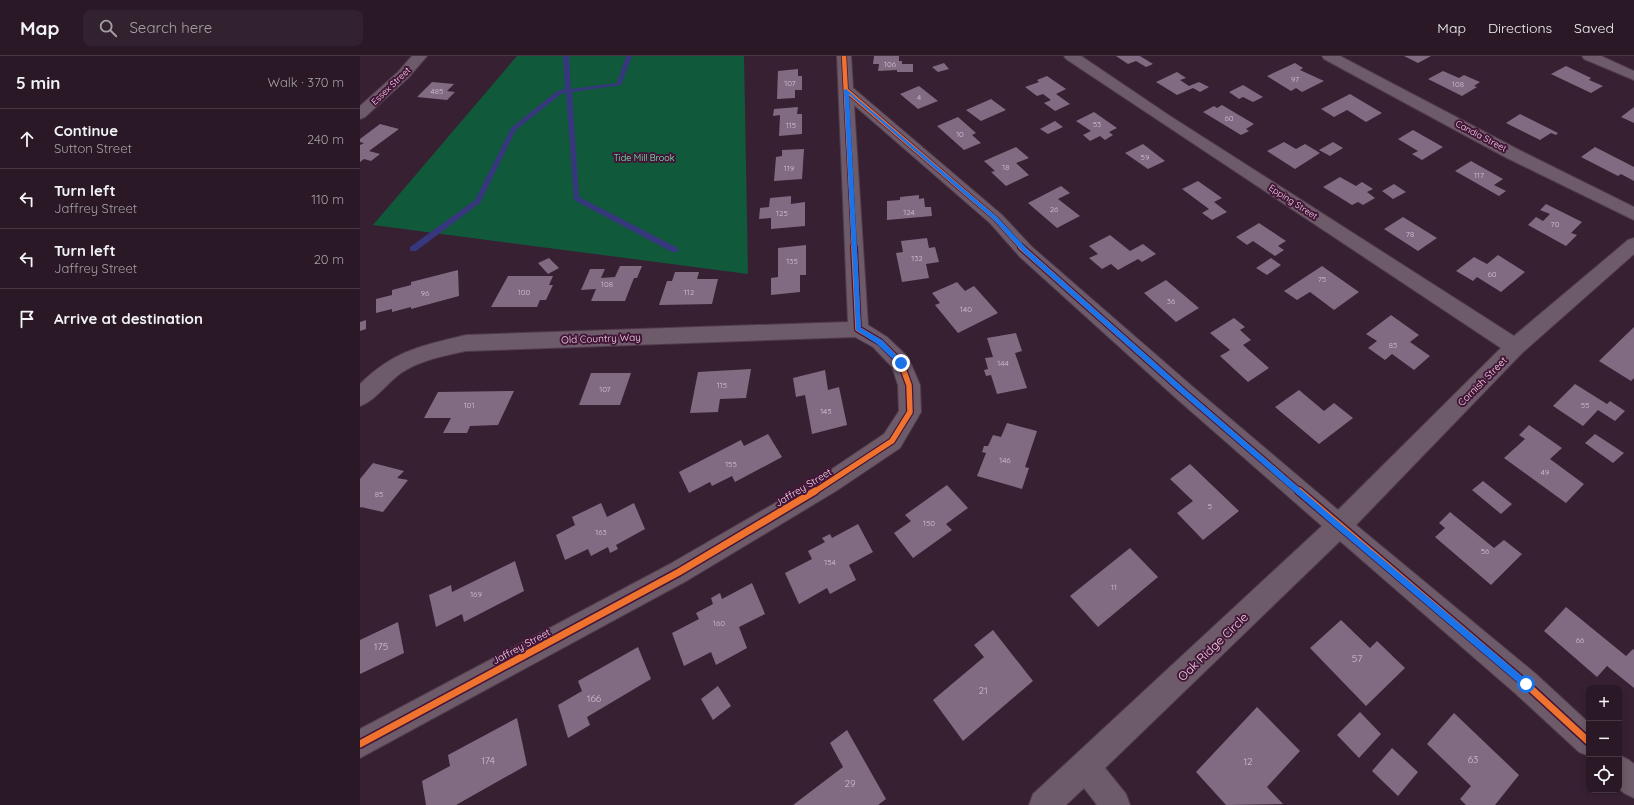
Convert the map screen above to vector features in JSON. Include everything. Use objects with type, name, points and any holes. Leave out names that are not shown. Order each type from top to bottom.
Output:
[{"type":"street","name":"Essex Street","points":[[360,114],[403,75],[420,56]]},
{"type":"street","points":[[844,56],[858,329]]},
{"type":"street","name":"Epping Street","points":[[1071,56],[1515,347]]},
{"type":"street","name":"Candia Street","points":[[1329,56],[1513,154],[1634,214]]},
{"type":"street","points":[[1589,56],[1634,76]]},
{"type":"street","points":[[846,90],[996,219],[1026,252],[1185,393],[1339,526],[1526,684],[1586,739]]},
{"type":"street","name":"Cornish Street","points":[[1339,526],[1515,347],[1634,244]]},
{"type":"street","name":"Old Country Way","points":[[360,397],[379,379],[405,361],[466,343],[858,329]]},
{"type":"street","name":"Jaffrey Street","points":[[360,744],[679,572],[828,484],[892,442],[910,412],[909,385],[901,363],[880,342],[858,329]]},
{"type":"street","name":"Oak Ridge Circle","points":[[1044,805],[1086,767],[1339,526]]},
{"type":"street","points":[[1086,767],[1115,805]]},
{"type":"street","points":[[1622,773],[1634,783]]},
{"type":"green space","name":"Tide Mill Brook","points":[[517,56],[744,56],[748,274],[373,225]]},
{"type":"building","points":[[874,56],[899,56],[899,61],[902,61],[902,64],[913,64],[913,72],[897,72],[897,70],[878,71],[879,64],[873,64]]},
{"type":"building","points":[[1116,56],[1140,56],[1153,64],[1146,67],[1136,61],[1128,64]]},
{"type":"building","points":[[1404,56],[1431,56],[1418,63]]},
{"type":"building","points":[[944,63],[949,69],[938,72],[932,67]]},
{"type":"building","points":[[1295,63],[1303,68],[1300,70],[1324,81],[1302,92],[1296,88],[1291,91],[1267,76]]},
{"type":"building","points":[[1566,66],[1591,78],[1589,80],[1603,86],[1591,93],[1551,74]]},
{"type":"building","points":[[798,69],[798,76],[802,76],[802,90],[795,90],[795,98],[777,99],[778,71]]},
{"type":"building","points":[[1443,71],[1459,78],[1464,75],[1480,82],[1474,86],[1477,87],[1462,96],[1428,79]]},
{"type":"building","points":[[1177,72],[1186,78],[1180,80],[1189,86],[1199,82],[1209,87],[1200,92],[1193,88],[1177,95],[1156,82]]},
{"type":"building","points":[[1047,76],[1066,89],[1056,94],[1070,104],[1055,111],[1044,103],[1051,100],[1043,94],[1037,96],[1025,87],[1039,82],[1037,80]]},
{"type":"building","points":[[432,82],[454,84],[447,91],[455,92],[447,100],[417,97]]},
{"type":"building","points":[[1243,85],[1263,97],[1253,102],[1243,97],[1239,99],[1229,92]]},
{"type":"building","points":[[919,86],[938,101],[918,109],[900,94]]},
{"type":"building","points":[[1350,94],[1382,113],[1366,122],[1347,110],[1334,117],[1321,109]]},
{"type":"building","points":[[991,99],[1006,110],[981,121],[966,110]]},
{"type":"building","points":[[1222,105],[1254,124],[1246,129],[1249,131],[1241,135],[1203,112],[1214,106],[1217,108]]},
{"type":"building","points":[[798,107],[797,114],[802,114],[802,134],[779,136],[780,115],[773,116],[774,109]]},
{"type":"building","points":[[1634,107],[1634,123],[1621,117]]},
{"type":"building","points":[[1094,112],[1117,128],[1109,132],[1113,135],[1105,140],[1100,136],[1090,141],[1083,135],[1091,131],[1076,121]]},
{"type":"building","points":[[1520,114],[1558,133],[1556,135],[1551,133],[1540,140],[1506,123]]},
{"type":"building","points":[[958,117],[976,133],[972,135],[981,143],[964,150],[937,126]]},
{"type":"building","points":[[1055,121],[1063,127],[1048,134],[1040,129]]},
{"type":"building","points":[[380,124],[399,129],[369,151],[380,154],[371,161],[364,159],[360,162],[360,145],[364,143],[360,142],[360,139]]},
{"type":"building","points":[[1413,130],[1443,147],[1422,160],[1412,154],[1418,151],[1398,139]]},
{"type":"building","points":[[1284,142],[1296,149],[1305,144],[1320,153],[1295,169],[1267,151]]},
{"type":"building","points":[[1333,142],[1343,148],[1330,156],[1319,150]]},
{"type":"building","points":[[1143,144],[1165,161],[1148,169],[1125,153]]},
{"type":"building","points":[[1016,147],[1029,158],[1016,163],[1029,175],[1006,186],[991,172],[995,171],[984,161]]},
{"type":"building","points":[[1595,147],[1634,167],[1634,181],[1621,174],[1618,176],[1581,157]]},
{"type":"building","points":[[804,149],[802,179],[774,181],[776,157],[782,156],[782,150]]},
{"type":"building","points":[[1471,161],[1503,179],[1494,185],[1506,191],[1499,196],[1455,171]]},
{"type":"building","points":[[1340,177],[1356,186],[1362,182],[1373,189],[1367,192],[1375,198],[1363,205],[1358,202],[1352,205],[1323,187]]},
{"type":"building","points":[[1198,181],[1222,198],[1214,202],[1227,212],[1212,220],[1202,213],[1209,209],[1182,189]]},
{"type":"building","points":[[1394,184],[1406,192],[1393,199],[1382,191]]},
{"type":"building","points":[[1061,186],[1070,193],[1058,199],[1080,216],[1057,228],[1028,203]]},
{"type":"building","points":[[919,195],[919,199],[924,198],[925,207],[931,207],[932,216],[887,220],[887,201],[900,200],[900,197]]},
{"type":"building","points":[[791,196],[791,204],[805,202],[805,226],[771,229],[771,218],[759,219],[760,208],[769,207],[770,198]]},
{"type":"building","points":[[1546,204],[1582,222],[1571,233],[1577,235],[1566,246],[1528,225],[1536,217],[1543,221],[1550,214],[1540,210]]},
{"type":"building","points":[[1403,217],[1437,238],[1418,251],[1384,229]]},
{"type":"building","points":[[1259,223],[1286,241],[1278,246],[1284,250],[1275,256],[1253,241],[1247,245],[1236,237]]},
{"type":"building","points":[[1110,235],[1130,251],[1143,244],[1156,254],[1142,262],[1138,259],[1118,270],[1111,264],[1102,269],[1089,258],[1098,254],[1089,246]]},
{"type":"building","points":[[927,238],[929,248],[935,247],[939,262],[926,264],[929,278],[902,282],[896,253],[903,252],[901,241]]},
{"type":"building","points":[[806,245],[806,275],[800,275],[800,292],[771,295],[771,278],[778,277],[778,248]]},
{"type":"building","points":[[1498,255],[1525,272],[1501,292],[1477,277],[1473,281],[1456,271],[1474,257],[1487,264]]},
{"type":"building","points":[[549,258],[559,268],[548,274],[538,263]]},
{"type":"building","points":[[1271,258],[1281,265],[1267,275],[1256,268]]},
{"type":"building","points":[[620,266],[642,266],[637,278],[634,278],[625,301],[591,301],[596,289],[581,290],[590,269],[605,269],[601,278],[615,277]]},
{"type":"building","points":[[1322,266],[1359,292],[1334,310],[1310,292],[1297,300],[1284,291]]},
{"type":"building","points":[[458,270],[459,296],[411,309],[411,307],[392,312],[392,309],[376,313],[376,299],[392,295],[392,290],[411,285],[411,282]]},
{"type":"building","points":[[675,272],[699,272],[697,279],[718,279],[712,304],[659,305],[667,281],[672,281]]},
{"type":"building","points":[[508,276],[553,276],[549,285],[553,285],[546,300],[540,300],[537,307],[491,307]]},
{"type":"building","points":[[1166,280],[1199,308],[1176,322],[1144,293]]},
{"type":"building","points":[[957,282],[965,291],[974,286],[998,313],[958,333],[935,305],[940,303],[932,293]]},
{"type":"building","points":[[1391,315],[1419,335],[1410,342],[1430,356],[1414,370],[1392,354],[1385,360],[1368,348],[1377,341],[1366,334]]},
{"type":"building","points":[[1234,318],[1245,327],[1240,330],[1251,340],[1243,345],[1269,368],[1248,382],[1220,356],[1230,350],[1210,333]]},
{"type":"building","points":[[366,320],[366,329],[360,331],[360,322]]},
{"type":"building","points":[[1634,327],[1634,378],[1631,381],[1599,361]]},
{"type":"building","points":[[1016,333],[1022,351],[1015,353],[1027,388],[997,394],[991,375],[986,376],[984,370],[988,369],[985,358],[993,357],[987,338]]},
{"type":"building","points":[[751,369],[746,398],[720,399],[718,412],[690,413],[698,372]]},
{"type":"building","points":[[825,370],[828,390],[839,387],[847,425],[812,434],[805,395],[796,397],[793,378]]},
{"type":"building","points":[[591,373],[631,373],[620,405],[579,405]]},
{"type":"building","points":[[1575,384],[1607,404],[1610,401],[1625,411],[1615,421],[1598,410],[1583,426],[1553,406]]},
{"type":"building","points":[[1299,390],[1324,411],[1334,403],[1353,418],[1319,444],[1275,407]]},
{"type":"building","points":[[514,391],[498,425],[470,426],[467,433],[443,433],[451,418],[424,418],[438,392]]},
{"type":"building","points":[[1007,423],[1037,431],[1025,467],[1029,468],[1022,489],[977,476],[986,453],[982,452],[984,446],[988,446],[993,435],[1001,437]]},
{"type":"building","points":[[1529,425],[1562,448],[1550,459],[1584,484],[1566,503],[1504,458],[1525,439],[1519,435]]},
{"type":"building","points":[[768,434],[782,457],[735,482],[732,476],[712,486],[710,482],[689,493],[679,472],[741,440],[744,446]]},
{"type":"building","points":[[1595,434],[1624,453],[1613,463],[1585,443]]},
{"type":"building","points":[[373,463],[404,471],[397,478],[408,480],[383,512],[360,508],[360,479]]},
{"type":"building","points":[[1190,464],[1239,511],[1203,540],[1177,513],[1193,501],[1170,479]]},
{"type":"building","points":[[1483,481],[1512,504],[1501,514],[1472,490]]},
{"type":"building","points":[[947,485],[968,508],[946,524],[952,530],[913,558],[894,533],[911,521],[905,515]]},
{"type":"building","points":[[601,503],[607,517],[634,503],[645,529],[616,545],[618,549],[610,553],[608,547],[591,556],[588,549],[565,560],[556,535],[575,525],[572,517]]},
{"type":"building","points":[[1450,512],[1494,548],[1504,540],[1522,554],[1491,585],[1435,537],[1445,528],[1439,523]]},
{"type":"building","points":[[858,524],[873,552],[849,565],[856,580],[830,594],[827,588],[799,604],[785,573],[812,559],[808,551],[825,542],[822,538],[830,534],[832,538]]},
{"type":"building","points":[[1130,548],[1158,577],[1098,627],[1070,596]]},
{"type":"building","points":[[515,561],[524,591],[464,622],[462,614],[436,627],[429,595],[451,585],[452,592]]},
{"type":"building","points":[[752,583],[765,614],[739,627],[747,648],[716,665],[711,652],[684,666],[672,633],[699,619],[696,613],[713,604],[711,598],[720,593],[722,599]]},
{"type":"building","points":[[1566,607],[1626,656],[1633,649],[1634,650],[1634,688],[1607,666],[1597,677],[1544,631]]},
{"type":"building","points":[[1341,620],[1370,648],[1377,641],[1405,668],[1366,706],[1310,648]]},
{"type":"building","points":[[398,622],[404,653],[360,674],[360,640]]},
{"type":"building","points":[[993,630],[1033,681],[963,741],[933,700],[984,657],[974,645]]},
{"type":"building","points":[[638,647],[651,679],[587,717],[590,725],[568,738],[558,705],[582,691],[578,681]]},
{"type":"building","points":[[718,686],[731,706],[713,720],[701,699]]},
{"type":"building","points":[[1257,707],[1300,751],[1267,787],[1283,804],[1226,805],[1196,772]]},
{"type":"building","points":[[1360,712],[1381,734],[1359,758],[1337,735]]},
{"type":"building","points":[[1454,713],[1519,775],[1495,805],[1466,805],[1460,799],[1471,786],[1427,744]]},
{"type":"building","points":[[517,718],[527,765],[456,805],[426,805],[422,781],[450,766],[448,755]]},
{"type":"building","points":[[847,730],[886,799],[878,805],[793,805],[843,767],[830,743]]},
{"type":"building","points":[[1392,748],[1418,772],[1398,796],[1372,771]]},
{"type":"waterway","name":"Tide Mill Brook","points":[[566,56],[568,91]]},
{"type":"waterway","points":[[568,91],[619,84],[629,56]]},
{"type":"waterway","points":[[413,249],[478,201],[513,129],[559,92],[568,91]]},
{"type":"waterway","name":"Tide Mill Brook","points":[[568,91],[576,198],[675,250]]},
{"type":"cycle path","points":[[360,744],[679,572],[828,484],[892,441],[910,412],[909,385],[901,363],[880,342],[858,329],[844,56]]},
{"type":"cycle path","points":[[846,90],[996,219],[1026,252],[1185,393],[1339,526],[1526,684],[1586,739]]},
{"type":"route","points":[[901,363],[880,342],[858,329],[846,90],[996,219],[1026,252],[1185,393],[1339,526],[1526,684]]}]
